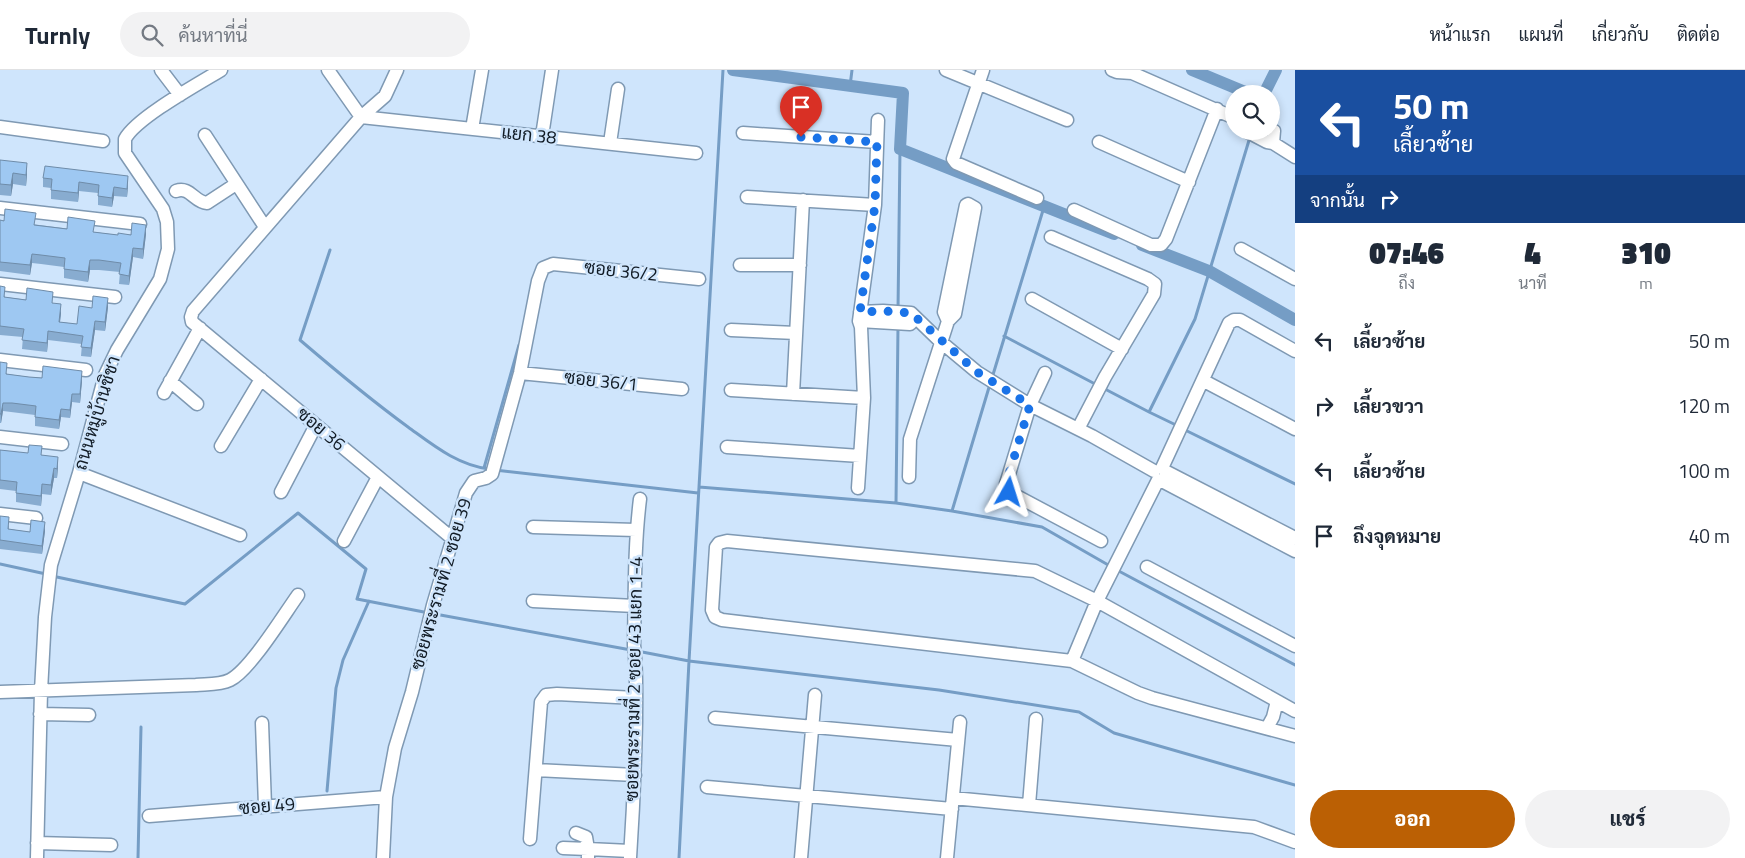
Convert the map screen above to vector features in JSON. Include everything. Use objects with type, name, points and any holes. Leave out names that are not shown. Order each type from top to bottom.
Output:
[{"type":"street","points":[[161,70],[180,95]]},
{"type":"street","name":"ถนนหมู่บ้านชิชา","points":[[37,858],[41,691],[51,564],[79,473],[105,375],[116,350],[160,278],[165,266],[168,250],[167,222],[163,209],[125,153],[124,138],[134,126],[220,70]]},
{"type":"street","points":[[328,70],[362,117]]},
{"type":"street","points":[[205,135],[265,226],[362,117],[385,96],[397,70]]},
{"type":"street","points":[[472,129],[482,70]]},
{"type":"street","points":[[542,136],[552,70]]},
{"type":"street","points":[[946,70],[1067,120]]},
{"type":"street","points":[[984,70],[954,159],[956,163],[1036,198]]},
{"type":"street","points":[[1114,71],[1131,72],[1225,113]]},
{"type":"street","points":[[610,144],[618,89]]},
{"type":"street","points":[[1074,210],[1151,245],[1161,245],[1166,239],[1217,109]]},
{"type":"street","name":"แยก 38","points":[[362,117],[696,153]]},
{"type":"street","points":[[858,488],[864,398],[860,317],[875,205],[878,120]]},
{"type":"street","points":[[0,126],[103,140]]},
{"type":"street","points":[[743,134],[877,142]]},
{"type":"street","points":[[1272,140],[1295,157]]},
{"type":"street","points":[[1099,142],[1189,182]]},
{"type":"street","points":[[176,191],[184,189],[202,203],[207,203],[236,184]]},
{"type":"street","points":[[747,197],[875,205]]},
{"type":"street","points":[[793,394],[803,200]]},
{"type":"street","points":[[909,477],[910,439],[948,321],[955,314],[975,208],[968,204],[966,205],[944,312],[948,321]]},
{"type":"street","points":[[0,208],[140,224]]},
{"type":"street","name":"ซอย 36","points":[[265,226],[193,311],[192,322],[453,539]]},
{"type":"street","points":[[1051,237],[1148,279],[1155,284],[1154,294],[1105,377],[1078,429]]},
{"type":"street","points":[[1241,248],[1295,279]]},
{"type":"street","name":"ซอย 36/2","points":[[543,268],[553,264],[699,279]]},
{"type":"street","points":[[740,265],[800,265]]},
{"type":"street","name":"ซอยพระรามที่ 2 ซอย 39","points":[[383,858],[386,797],[395,748],[412,692],[432,610],[470,486],[474,481],[486,478],[492,474],[520,373],[538,281],[543,268]]},
{"type":"street","points":[[0,284],[115,297]]},
{"type":"street","points":[[1032,300],[1122,349]]},
{"type":"street","points":[[860,317],[913,318],[977,372],[1030,405],[1240,516],[1295,551]]},
{"type":"street","points":[[1072,661],[1097,601],[1160,474],[1229,323],[1234,320],[1240,320],[1295,351]]},
{"type":"street","points":[[197,404],[167,387],[200,328]]},
{"type":"street","points":[[731,330],[796,333]]},
{"type":"street","points":[[0,360],[86,370]]},
{"type":"street","name":"ซอย 36/1","points":[[520,373],[682,389]]},
{"type":"street","points":[[1045,373],[1030,405],[1006,489],[1101,541]]},
{"type":"street","points":[[221,446],[261,379]]},
{"type":"street","points":[[1204,381],[1295,429]]},
{"type":"street","points":[[731,390],[864,398]]},
{"type":"street","points":[[281,492],[316,425]]},
{"type":"street","points":[[0,437],[62,444]]},
{"type":"street","points":[[727,448],[860,456]]},
{"type":"street","points":[[79,473],[240,535]]},
{"type":"street","points":[[344,541],[378,477]]},
{"type":"street","name":"ซอยพระรามที่ 2 ซอย 43 แยก 1-4","points":[[630,854],[635,775],[636,659],[634,606],[636,530],[640,499]]},
{"type":"street","points":[[0,514],[36,518]]},
{"type":"street","points":[[1240,516],[1295,538]]},
{"type":"street","points":[[533,527],[636,530]]},
{"type":"street","points":[[1295,711],[1097,601],[1036,571],[727,541],[719,543],[716,547],[712,610],[715,617],[722,620],[1072,661],[1138,693],[1295,736]]},
{"type":"street","points":[[1147,567],[1295,646]]},
{"type":"street","points":[[0,692],[196,685],[220,683],[230,680],[246,667],[298,595]]},
{"type":"street","points":[[533,601],[634,606]]},
{"type":"street","points":[[530,840],[541,702],[546,696],[557,694],[636,698]]},
{"type":"street","points":[[801,858],[815,695]]},
{"type":"street","points":[[1266,728],[1273,717],[1277,701]]},
{"type":"street","points":[[40,714],[88,715]]},
{"type":"street","points":[[715,718],[958,740]]},
{"type":"street","points":[[1029,805],[1036,719]]},
{"type":"street","points":[[947,858],[960,722]]},
{"type":"street","points":[[262,723],[266,806]]},
{"type":"street","points":[[536,770],[635,775]]},
{"type":"street","points":[[707,787],[806,796],[1029,805],[1254,827],[1295,842]]},
{"type":"street","name":"ซอย 49","points":[[149,816],[386,797]]},
{"type":"street","points":[[576,833],[586,837],[588,854]]},
{"type":"street","points":[[37,843],[111,845]]},
{"type":"street","points":[[563,848],[588,854],[630,854]]},
{"type":"building","points":[[0,160],[27,163],[26,175],[13,173],[11,185],[0,184]]},
{"type":"building","points":[[45,166],[128,176],[127,189],[114,187],[112,198],[98,196],[99,185],[79,182],[78,193],[51,190],[52,179],[43,178]]},
{"type":"building","points":[[5,209],[36,213],[34,225],[67,229],[68,217],[95,221],[93,232],[118,235],[118,233],[131,235],[132,223],[146,225],[143,249],[133,248],[129,276],[119,274],[121,263],[99,260],[90,260],[88,272],[64,269],[65,258],[41,255],[32,254],[30,265],[0,262],[0,220],[4,221]]},
{"type":"building","points":[[0,286],[5,287],[4,297],[26,300],[27,288],[53,292],[52,303],[61,304],[59,322],[77,324],[79,306],[92,308],[93,296],[108,298],[105,322],[95,321],[91,348],[81,347],[83,336],[48,331],[47,343],[22,340],[24,329],[0,326]]},
{"type":"building","points":[[0,362],[7,363],[6,374],[29,377],[42,378],[43,366],[82,371],[80,394],[72,394],[70,410],[61,409],[59,420],[35,417],[36,406],[12,403],[3,403],[0,414]]},
{"type":"building","points":[[29,445],[42,446],[41,455],[58,457],[57,469],[54,468],[51,485],[42,484],[41,496],[16,493],[17,482],[0,480],[0,450],[28,453]]},
{"type":"building","points":[[0,516],[9,517],[8,529],[30,532],[31,520],[45,522],[42,546],[0,540]]},
{"type":"waterway","points":[[679,858],[723,70]]},
{"type":"waterway","points":[[733,70],[903,93],[900,149],[1114,234]]},
{"type":"waterway","points":[[850,86],[852,70]]},
{"type":"waterway","points":[[1192,70],[1228,85]]},
{"type":"waterway","points":[[1268,85],[1276,70]]},
{"type":"waterway","points":[[1103,388],[1149,412],[1195,319],[1249,140]]},
{"type":"waterway","points":[[898,310],[900,149]]},
{"type":"waterway","points":[[992,378],[1044,207]]},
{"type":"waterway","points":[[1142,245],[1209,271],[1295,320]]},
{"type":"waterway","points":[[330,250],[300,340],[367,396],[436,447],[456,459],[477,467],[489,469]]},
{"type":"waterway","points":[[896,503],[898,326]]},
{"type":"waterway","points":[[1004,336],[1097,385]]},
{"type":"waterway","points":[[484,468],[519,345]]},
{"type":"waterway","points":[[952,511],[990,384]]},
{"type":"waterway","points":[[1149,412],[1178,426]]},
{"type":"waterway","points":[[1183,429],[1295,484]]},
{"type":"waterway","points":[[495,470],[698,493]]},
{"type":"waterway","points":[[699,487],[896,503],[1042,527],[1110,566]]},
{"type":"waterway","points":[[52,576],[185,604],[298,513],[366,569],[357,599],[429,613]]},
{"type":"waterway","points":[[0,564],[46,574]]},
{"type":"waterway","points":[[1115,569],[1295,665]]},
{"type":"waterway","points":[[327,791],[336,688],[343,660],[369,601]]},
{"type":"waterway","points":[[435,614],[631,650]]},
{"type":"waterway","points":[[637,651],[689,661],[939,690],[1079,712],[1114,733],[1295,785]]},
{"type":"waterway","points":[[138,858],[141,727]]},
{"type":"route","points":[[801,137],[877,142],[875,205],[860,312],[894,311],[911,313],[941,342],[977,372],[1030,405],[1006,484],[1006,489],[1009,492]]}]
